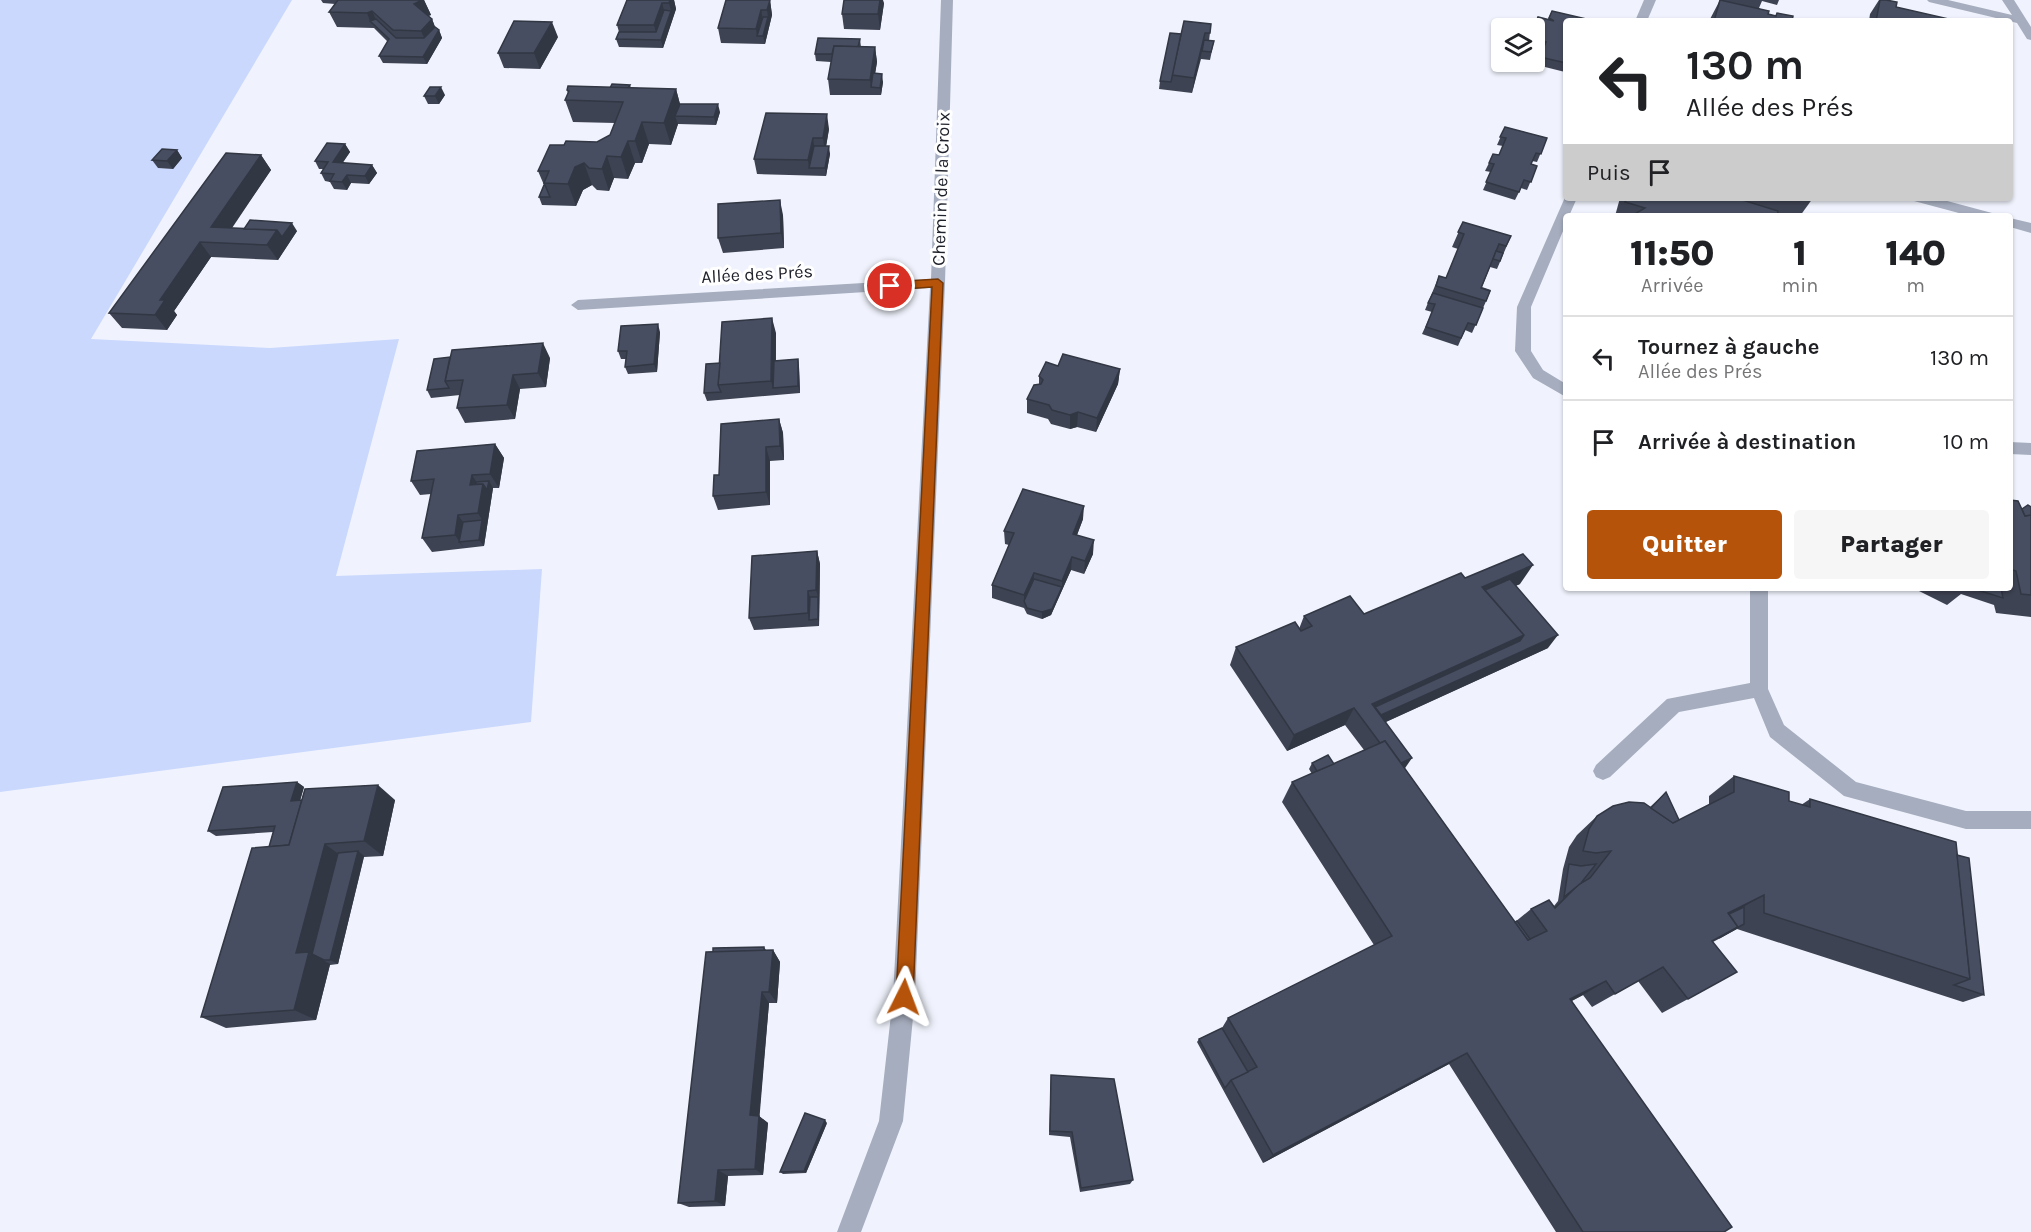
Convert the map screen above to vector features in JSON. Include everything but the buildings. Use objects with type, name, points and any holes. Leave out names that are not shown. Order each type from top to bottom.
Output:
[{"type":"street","name":"Chemin de la Croix","points":[[849,1232],[891,1121],[904,997],[938,283],[947,0]]},
{"type":"street","points":[[1642,18],[1650,0]]},
{"type":"street","points":[[1934,0],[2010,18]]},
{"type":"street","points":[[2008,0],[2031,36]]},
{"type":"street","points":[[2013,19],[2019,20]]},
{"type":"street","points":[[1930,201],[1976,213]]},
{"type":"street","points":[[1563,215],[1524,307],[1523,351],[1538,374],[1563,389]]},
{"type":"street","points":[[2013,223],[2031,228]]},
{"type":"street","name":"Allée des Prés","points":[[578,305],[938,283]]},
{"type":"street","points":[[2013,448],[2031,449]]},
{"type":"street","points":[[1759,591],[1759,689],[1777,732],[1851,790],[1966,820],[2031,820]]},
{"type":"street","points":[[1603,771],[1674,705],[1759,689]]},
{"type":"shaded area","points":[[0,0],[292,0],[91,339],[270,348],[399,339],[336,576],[542,569],[531,722],[0,792]]},
{"type":"route","points":[[890,286],[938,283],[904,997]]}]
